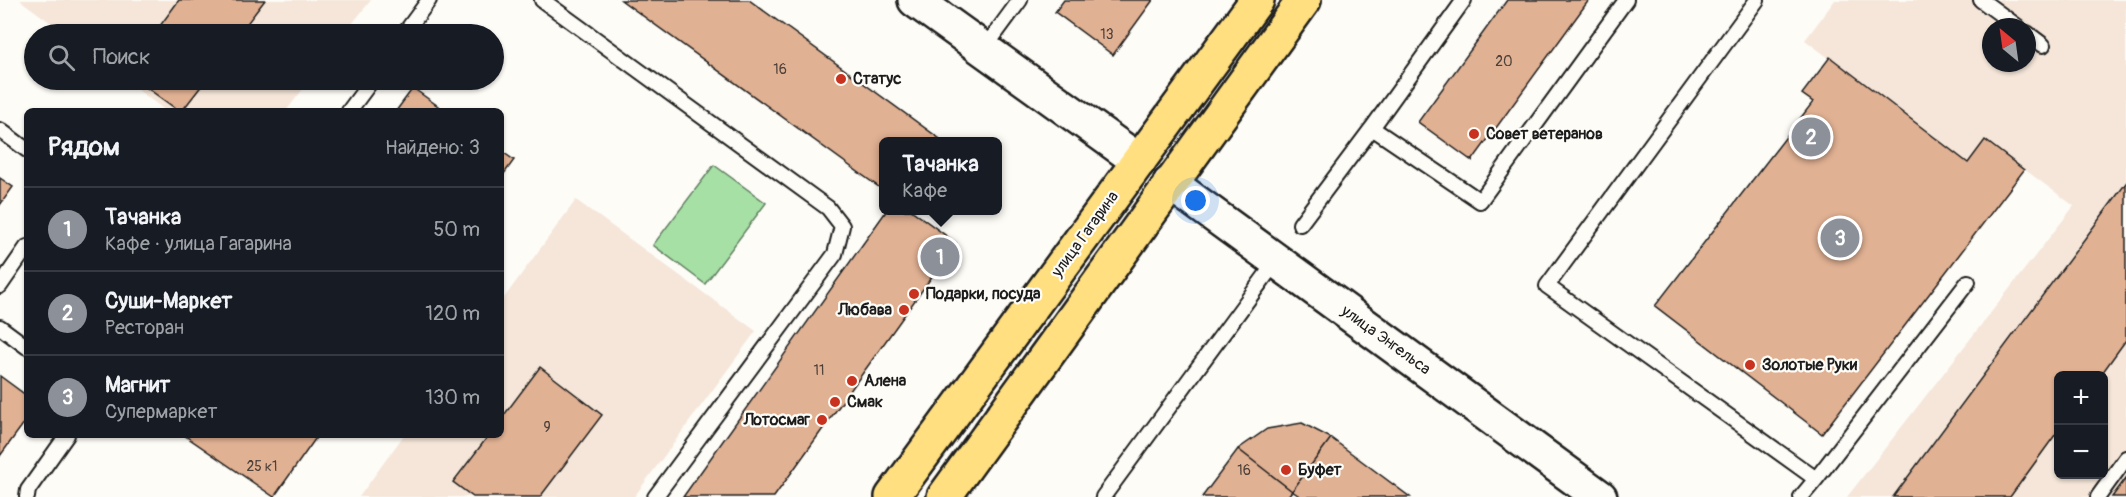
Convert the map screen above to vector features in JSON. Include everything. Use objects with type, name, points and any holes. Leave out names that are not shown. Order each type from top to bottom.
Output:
[{"type":"main road","name":"улица Гагарина","points":[[892,497],[1257,0]]},
{"type":"main road","points":[[944,497],[1304,0]]},
{"type":"main road","points":[[1139,161],[1170,183]]},
{"type":"street","points":[[915,0],[1139,161]]},
{"type":"street","name":"улица Энгельса","points":[[1170,183],[1600,497]]},
{"type":"lane","points":[[411,24],[429,0]]},
{"type":"lane","points":[[984,49],[1020,0]]},
{"type":"lane","points":[[1300,225],[1464,0]]},
{"type":"lane","points":[[1372,128],[1480,201],[1626,0]]},
{"type":"lane","points":[[1757,0],[1547,286],[1816,479]]},
{"type":"lane","points":[[1981,0],[2006,18]]},
{"type":"lane","points":[[550,2],[828,208],[842,226],[835,254],[655,497]]},
{"type":"lane","points":[[2036,40],[2043,45]]},
{"type":"lane","points":[[351,108],[365,90]]},
{"type":"lane","points":[[0,130],[24,148]]},
{"type":"lane","points":[[0,286],[24,251]]},
{"type":"lane","points":[[1103,497],[1277,260]]},
{"type":"lane","points":[[1801,497],[1968,282]]},
{"type":"lane","points":[[0,327],[24,345]]},
{"type":"lane","points":[[27,497],[28,490],[65,438]]},
{"type":"lane","points":[[2098,497],[2126,458]]},
{"type":"shaded area","points":[[20,0],[371,0],[352,24],[52,24]]},
{"type":"shaded area","points":[[1835,0],[2126,0],[2126,497],[1847,497],[2074,206],[1985,140],[1968,163],[1805,40]]},
{"type":"shaded area","points":[[138,90],[302,90],[288,108],[162,108]]},
{"type":"shaded area","points":[[576,200],[756,331],[634,497],[359,497],[402,438],[504,438],[504,298]]},
{"type":"green space","points":[[714,165],[766,203],[705,284],[653,245]]},
{"type":"building","points":[[179,0],[265,0],[247,24],[161,24]]},
{"type":"building","points":[[621,0],[749,0],[937,137],[879,137],[879,187]]},
{"type":"building","points":[[1064,0],[1153,0],[1113,55],[1055,12]]},
{"type":"building","points":[[1507,0],[1589,0],[1472,161],[1418,122]]},
{"type":"building","points":[[1830,57],[1968,163],[1985,140],[2024,170],[1822,434],[1655,306],[1813,102],[1802,94]]},
{"type":"building","points":[[150,90],[198,90],[184,108],[175,108]]},
{"type":"building","points":[[412,90],[416,90],[441,108],[398,108]]},
{"type":"building","points":[[504,153],[514,160],[504,174]]},
{"type":"building","points":[[0,178],[13,187],[0,205]]},
{"type":"building","points":[[2126,183],[2126,340],[2104,371],[2054,371],[2054,436],[2010,497],[1893,497]]},
{"type":"building","points":[[883,215],[918,215],[956,243],[774,497],[683,497]]},
{"type":"building","points":[[540,367],[602,415],[540,497],[473,497],[453,482],[487,438],[504,438],[504,415]]},
{"type":"building","points":[[0,376],[24,394],[24,423],[0,456]]},
{"type":"building","name":"Буфет","points":[[1302,423],[1331,438],[1292,491],[1238,449],[1267,429]]},
{"type":"building","points":[[188,438],[316,438],[274,497]]},
{"type":"building","points":[[1331,438],[1410,497],[1301,497],[1292,491]]},
{"type":"building","points":[[1238,449],[1292,491],[1287,497],[1202,497]]},
{"type":"building","points":[[2126,478],[2126,497],[2112,497]]},
{"type":"place","name":"Статус","points":[[841,79]]},
{"type":"place","name":"Совет ветеранов","points":[[1474,134]]},
{"type":"place","name":"Суши-Маркет","points":[[1811,137]]},
{"type":"place","name":"Магнит","points":[[1840,238]]},
{"type":"place","name":"Тачанка","points":[[940,257]]},
{"type":"place","name":"Подарки, посуда","points":[[914,294]]},
{"type":"place","name":"Любава","points":[[904,310]]},
{"type":"place","name":"Золотые Руки","points":[[1750,365]]},
{"type":"place","name":"Алена","points":[[852,381]]},
{"type":"place","name":"Смак","points":[[835,402]]},
{"type":"place","name":"Лотосмаг","points":[[822,420]]},
{"type":"place","name":"Буфет","points":[[1286,470]]}]
